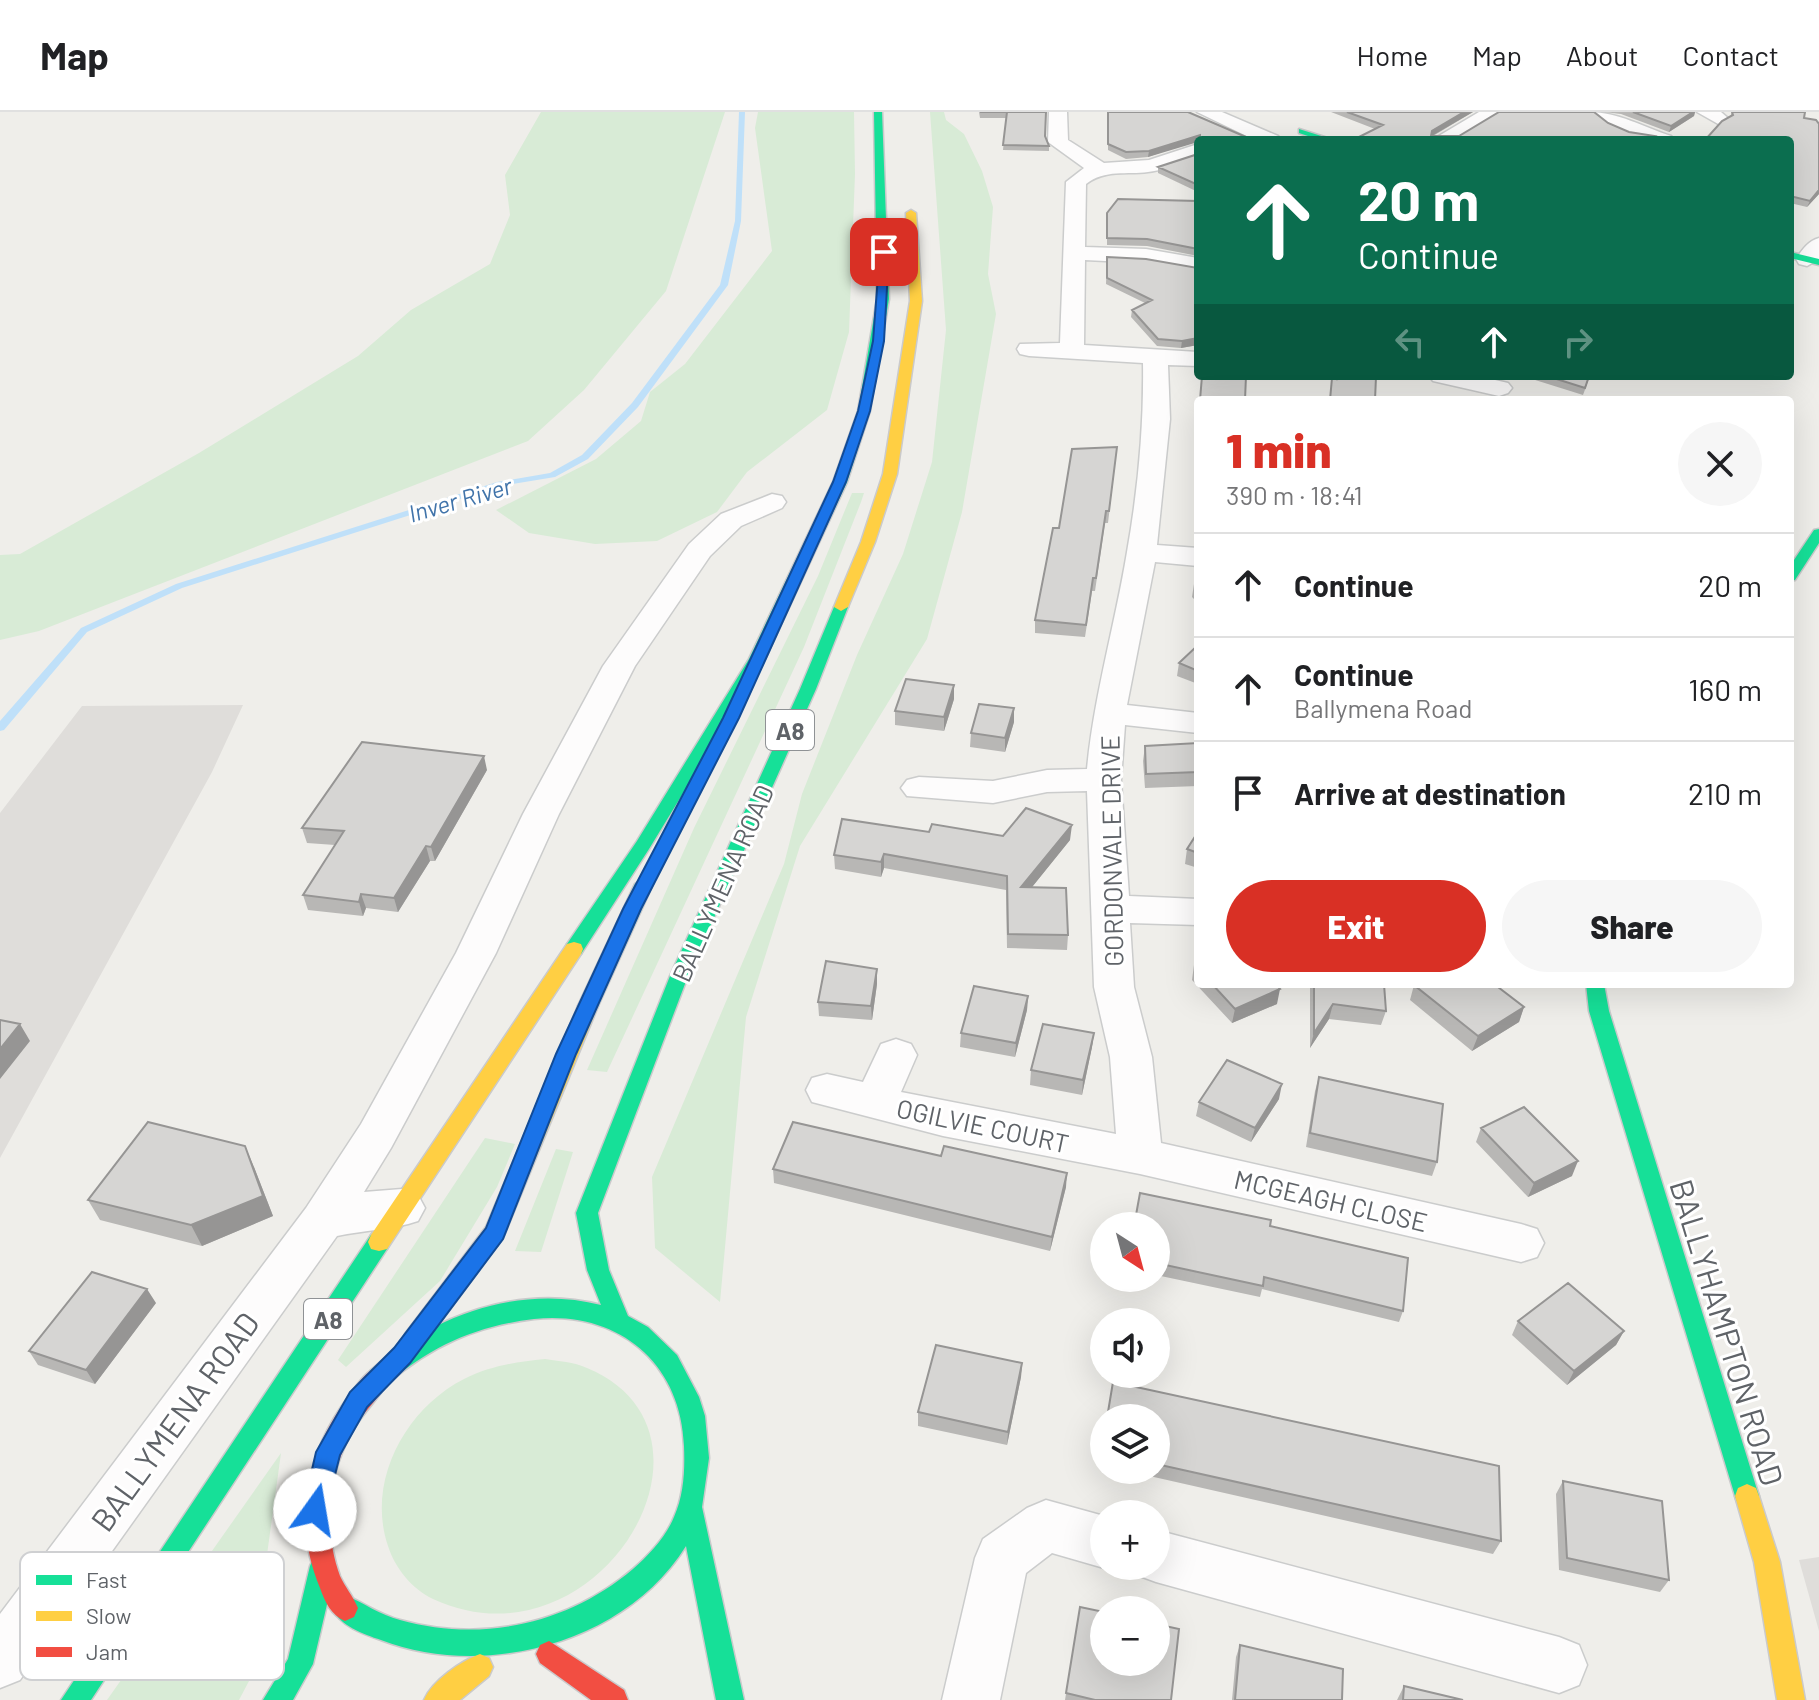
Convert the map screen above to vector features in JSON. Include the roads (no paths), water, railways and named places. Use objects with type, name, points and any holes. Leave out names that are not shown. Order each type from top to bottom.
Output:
[{"type":"main road","name":"A8","points":[[415,1656],[380,1640],[345,1608],[323,1566],[315,1510],[328,1452],[358,1399],[402,1356],[495,1232],[566,1054],[656,860],[731,718],[840,482],[864,411],[883,299],[878,112]]},
{"type":"main road","points":[[1302,131],[1317,136]]},
{"type":"main road","name":"BALLYMENA ROAD","points":[[620,1323],[598,1270],[587,1213],[679,976],[808,689],[868,542],[890,474],[916,301],[909,189]]},
{"type":"main road","points":[[1794,571],[1819,533]]},
{"type":"main road","name":"A8","points":[[173,1552],[643,845],[757,659]]},
{"type":"main road","name":"BALLYHAMPTON ROAD","points":[[1596,988],[1599,1011],[1767,1562],[1791,1700]]},
{"type":"main road","name":"A8","points":[[402,1356],[455,1325],[512,1308],[568,1307],[620,1323],[663,1353],[692,1398],[702,1452],[692,1512],[661,1571],[611,1621],[542,1655],[614,1700]]},
{"type":"main road","points":[[692,1512],[730,1700]]},
{"type":"main road","name":"A8","points":[[277,1700],[300,1664],[323,1566]]},
{"type":"main road","points":[[438,1700],[487,1666],[454,1664]]},
{"type":"main road","name":"A8","points":[[75,1700],[88,1680]]},
{"type":"street","points":[[1206,112],[1262,136]]},
{"type":"street","points":[[1449,136],[1493,112]]},
{"type":"street","points":[[1599,112],[1616,124],[1652,136]]},
{"type":"street","points":[[1052,115],[1058,142],[1100,169]]},
{"type":"street","points":[[1072,351],[1075,185],[1083,175],[1100,169],[1151,166],[1194,151]]},
{"type":"street","points":[[1074,253],[1146,256],[1194,264]]},
{"type":"street","points":[[1029,349],[1194,359]]},
{"type":"street","name":"GORDONVALE DRIVE","points":[[1140,1156],[1131,1057],[1114,987],[1104,780],[1109,713],[1142,552],[1157,419],[1155,356]]},
{"type":"street","points":[[1461,380],[1499,388]]},
{"type":"street","name":"BALLYMENA ROAD","points":[[79,1552],[322,1221],[376,1136],[469,967],[541,814],[619,666],[699,550],[731,520],[772,502]]},
{"type":"street","points":[[1142,552],[1194,557]]},
{"type":"street","points":[[1109,713],[1194,723]]},
{"type":"street","points":[[911,786],[993,792],[1047,781],[1104,780]]},
{"type":"street","points":[[1112,909],[1194,912]]},
{"type":"street","points":[[875,1102],[896,1055]]},
{"type":"street","name":"OGILVIE COURT","points":[[827,1090],[943,1119],[1140,1156]]},
{"type":"street","name":"MCGEAGH CLOSE","points":[[1140,1156],[1521,1243]]},
{"type":"street","points":[[322,1221],[368,1210],[402,1208]]},
{"type":"street","points":[[971,1700],[1002,1558],[1046,1526],[1090,1538]]},
{"type":"street","points":[[1170,1560],[1559,1665]]},
{"type":"street","name":"BALLYMENA ROAD","points":[[0,1660],[20,1633]]},
{"type":"waterway","name":"Inver River","points":[[0,728],[84,630],[179,586],[500,484],[552,475],[585,457],[635,405],[724,285],[738,221],[742,112]]}]
